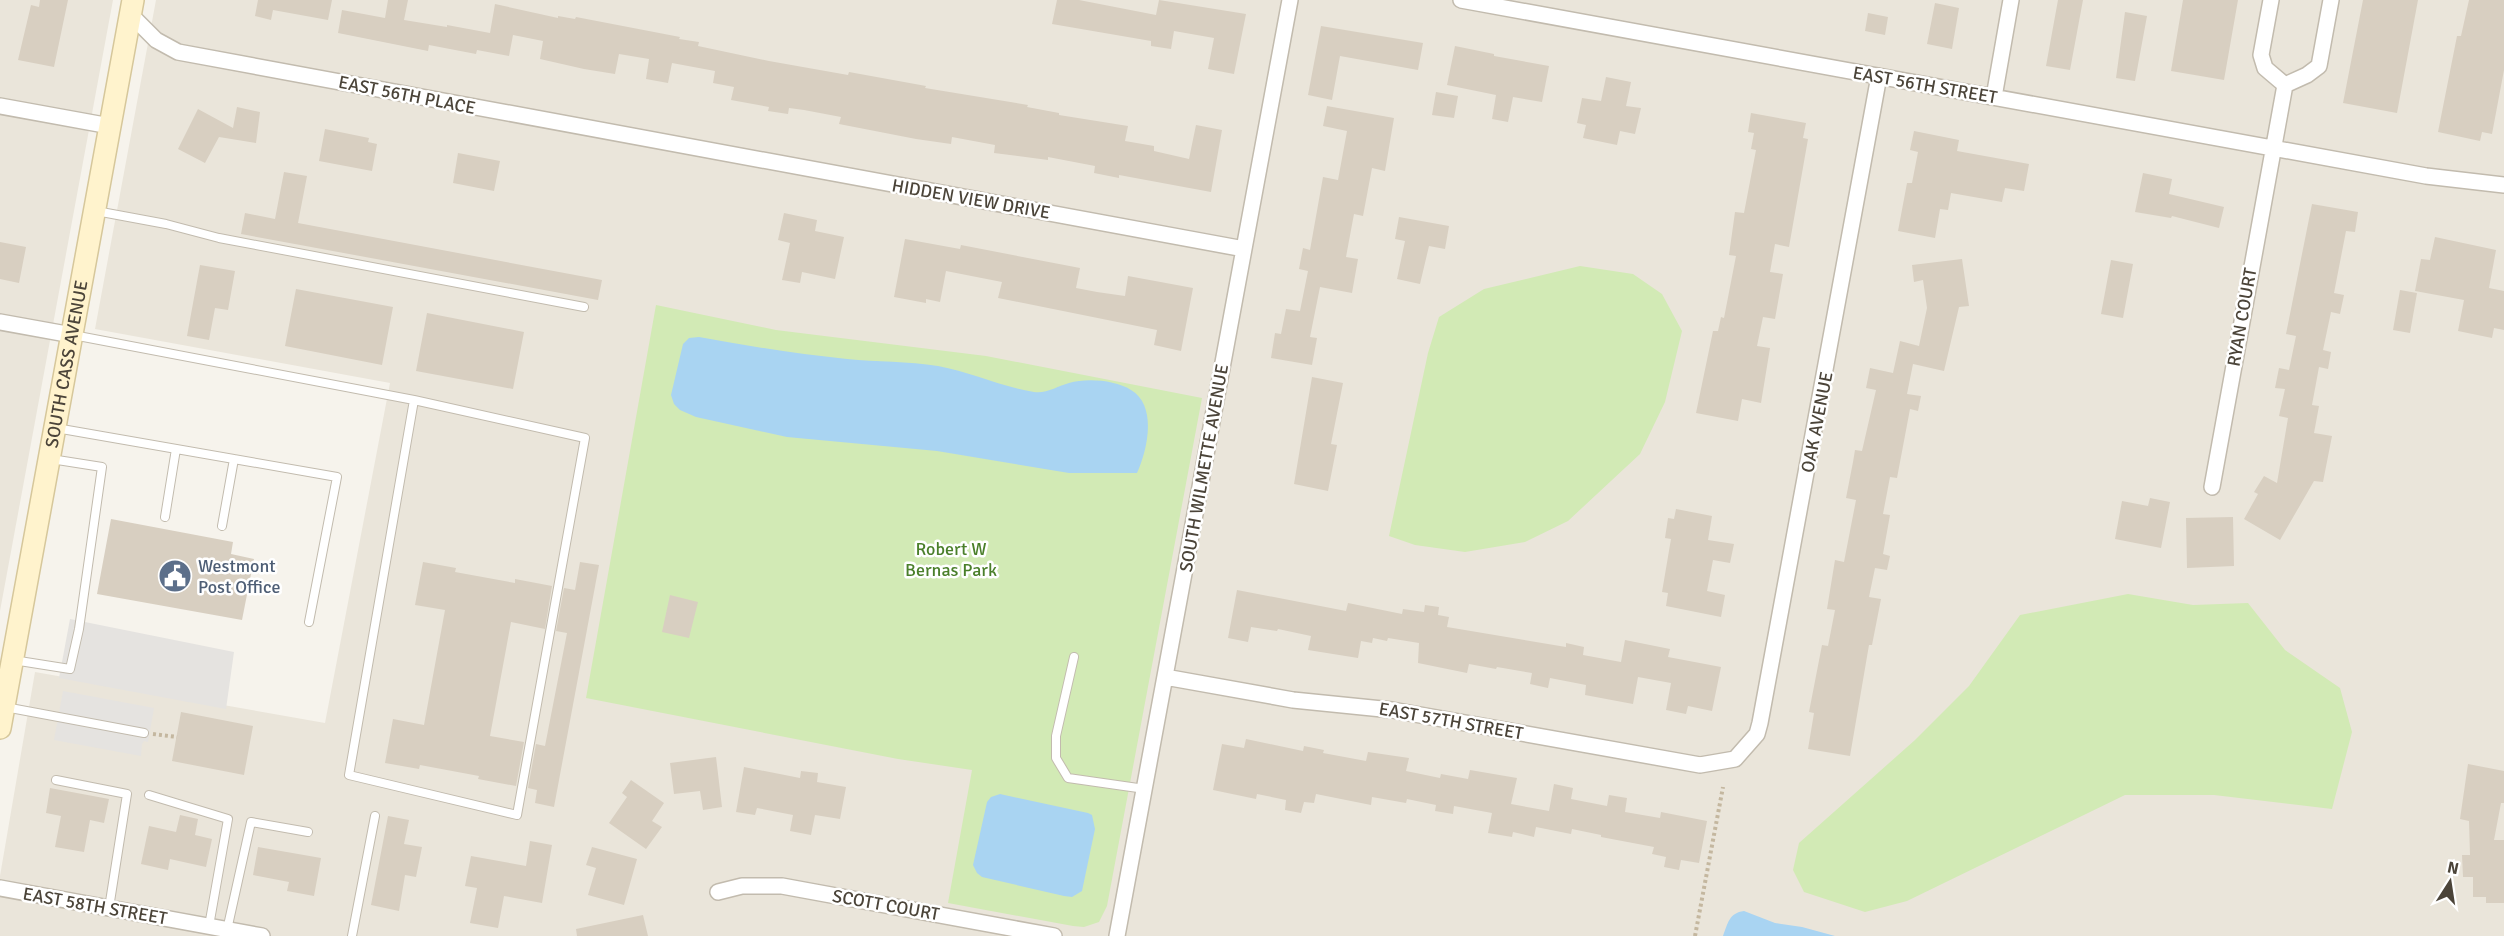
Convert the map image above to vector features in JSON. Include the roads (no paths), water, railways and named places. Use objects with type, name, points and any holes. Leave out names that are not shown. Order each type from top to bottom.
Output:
[{"type":"main road","name":"SOUTH CASS AVENUE","points":[[0,728],[132,7]]},
{"type":"street","name":"SOUTH WILMETTE AVENUE","points":[[1117,936],[1290,0]]},
{"type":"street","name":"EAST 56TH STREET","points":[[1461,0],[2389,169],[2504,185]]},
{"type":"street","points":[[1994,97],[2012,0]]},
{"type":"street","points":[[2271,0],[2261,55],[2265,68],[2285,85],[2307,75],[2319,66],[2331,0]]},
{"type":"street","name":"EAST 56TH PLACE","points":[[132,7],[156,40],[178,52],[697,149]]},
{"type":"street","name":"OAK AVENUE","points":[[1735,759],[1756,734],[1760,723],[1880,76]]},
{"type":"street","name":"RYAN COURT","points":[[2212,487],[2285,85]]},
{"type":"street","points":[[0,106],[110,126]]},
{"type":"street","name":"HIDDEN VIEW DRIVE","points":[[697,149],[1244,249]]},
{"type":"street","points":[[0,322],[72,335]]},
{"type":"street","name":"EAST 57TH STREET","points":[[1165,677],[1293,700],[1392,710],[1700,765],[1735,759]]},
{"type":"street","name":"SCOTT COURT","points":[[718,892],[742,886],[782,886],[1054,936]]},
{"type":"street","name":"EAST 58TH STREET","points":[[0,888],[255,935]]},
{"type":"lane","points":[[95,210],[166,224],[219,238],[584,307]]},
{"type":"lane","points":[[72,335],[414,400],[585,438],[518,815],[349,775],[414,400]]},
{"type":"lane","points":[[55,428],[337,477],[309,622]]},
{"type":"lane","points":[[165,517],[176,449]]},
{"type":"lane","points":[[12,660],[70,669],[79,629],[102,467],[49,459]]},
{"type":"lane","points":[[222,526],[234,459]]},
{"type":"lane","points":[[1074,657],[1056,736],[1056,758],[1068,778],[1144,789]]},
{"type":"lane","points":[[4,707],[144,733]]},
{"type":"lane","points":[[56,780],[127,794],[109,908]]},
{"type":"lane","points":[[149,795],[228,819],[209,926]]},
{"type":"lane","points":[[352,936],[375,816]]},
{"type":"lane","points":[[226,930],[251,822],[308,832]]},
{"type":"water","points":[[699,337],[828,357],[938,366],[1034,392],[1043,392],[1069,383],[1084,381],[1117,384],[1131,390],[1145,407],[1147,441],[1137,473],[1069,473],[937,451],[787,437],[696,417],[680,410],[674,404],[671,395],[683,344],[689,338]]},
{"type":"water","points":[[1000,794],[1092,815],[1095,829],[1082,891],[1072,897],[1064,896],[982,877],[977,873],[973,865],[987,802],[991,797]]},
{"type":"water","points":[[1744,911],[1775,923],[1802,927],[1835,936],[1723,936],[1732,916]]},
{"type":"place","name":"Westmont Post Office","points":[[175,576]]},
{"type":"park label","name":"Robert W Bernas Park","points":[[951,559]]}]
